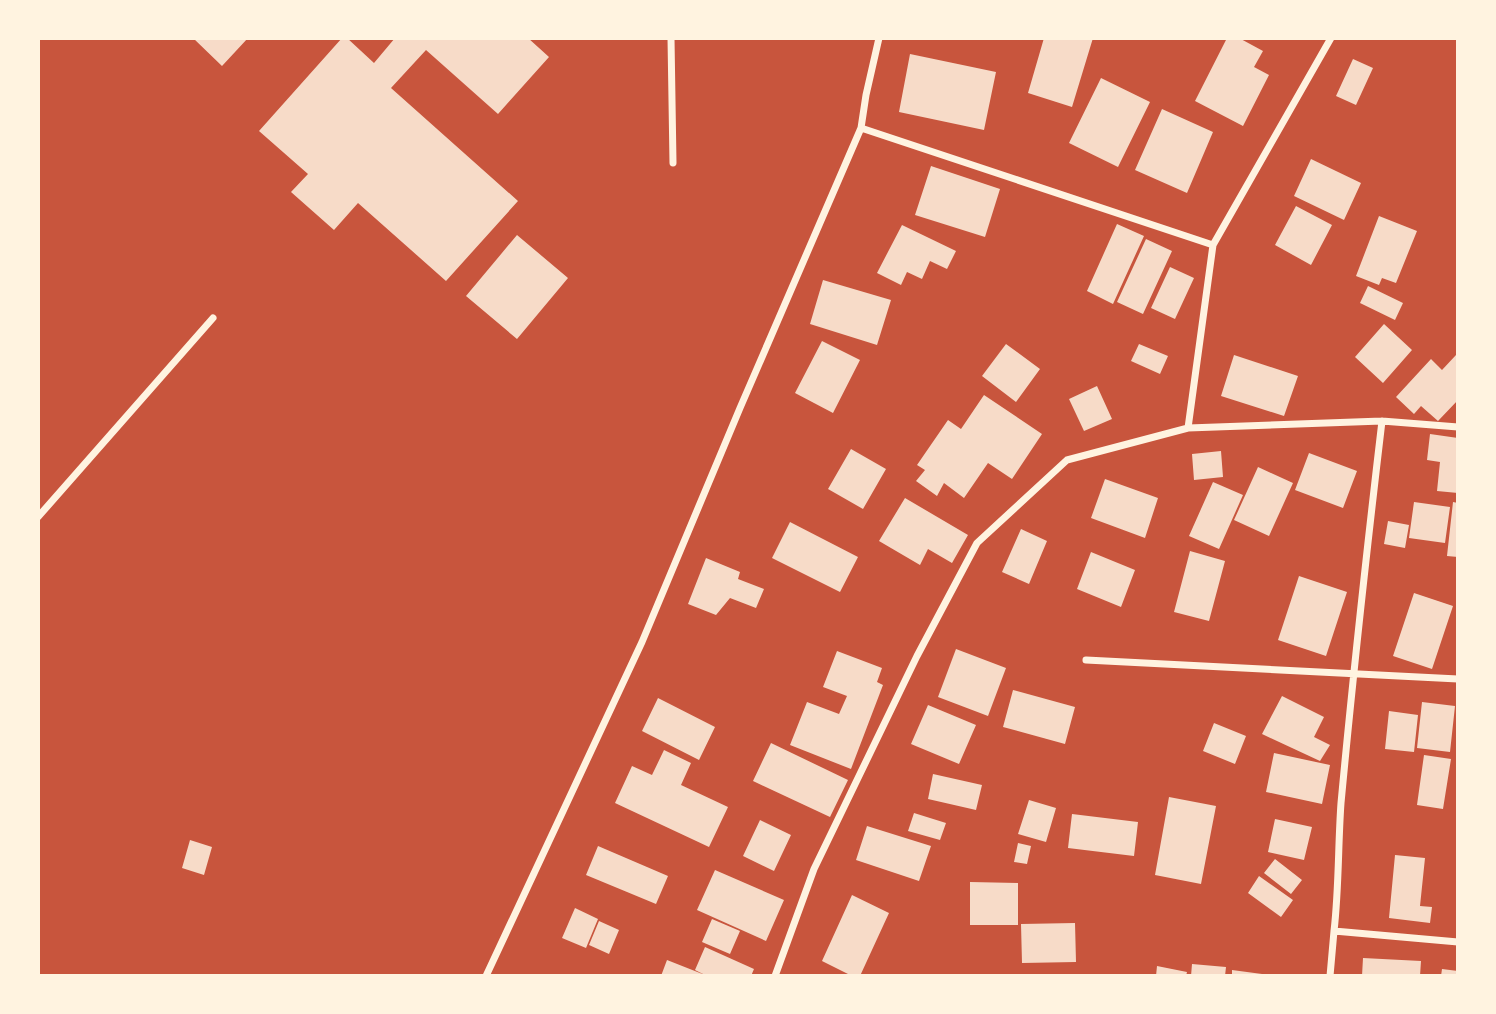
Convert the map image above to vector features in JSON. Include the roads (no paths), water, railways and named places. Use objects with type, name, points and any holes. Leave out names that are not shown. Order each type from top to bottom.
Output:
[{"type":"street","points":[[671,38],[673,163]]},
{"type":"street","points":[[486,975],[642,642],[861,128],[879,38]]},
{"type":"street","points":[[1188,428],[1213,245],[1331,38]]},
{"type":"street","points":[[861,128],[1213,245]]},
{"type":"street","points":[[38,517],[213,318]]},
{"type":"street","points":[[1330,975],[1337,907],[1339,825],[1381,421]]},
{"type":"street","points":[[775,975],[814,869],[917,656],[977,543],[1067,460],[1188,428],[1381,421],[1458,427]]},
{"type":"street","points":[[1086,660],[1458,679]]},
{"type":"street","points":[[1334,931],[1458,942]]}]
